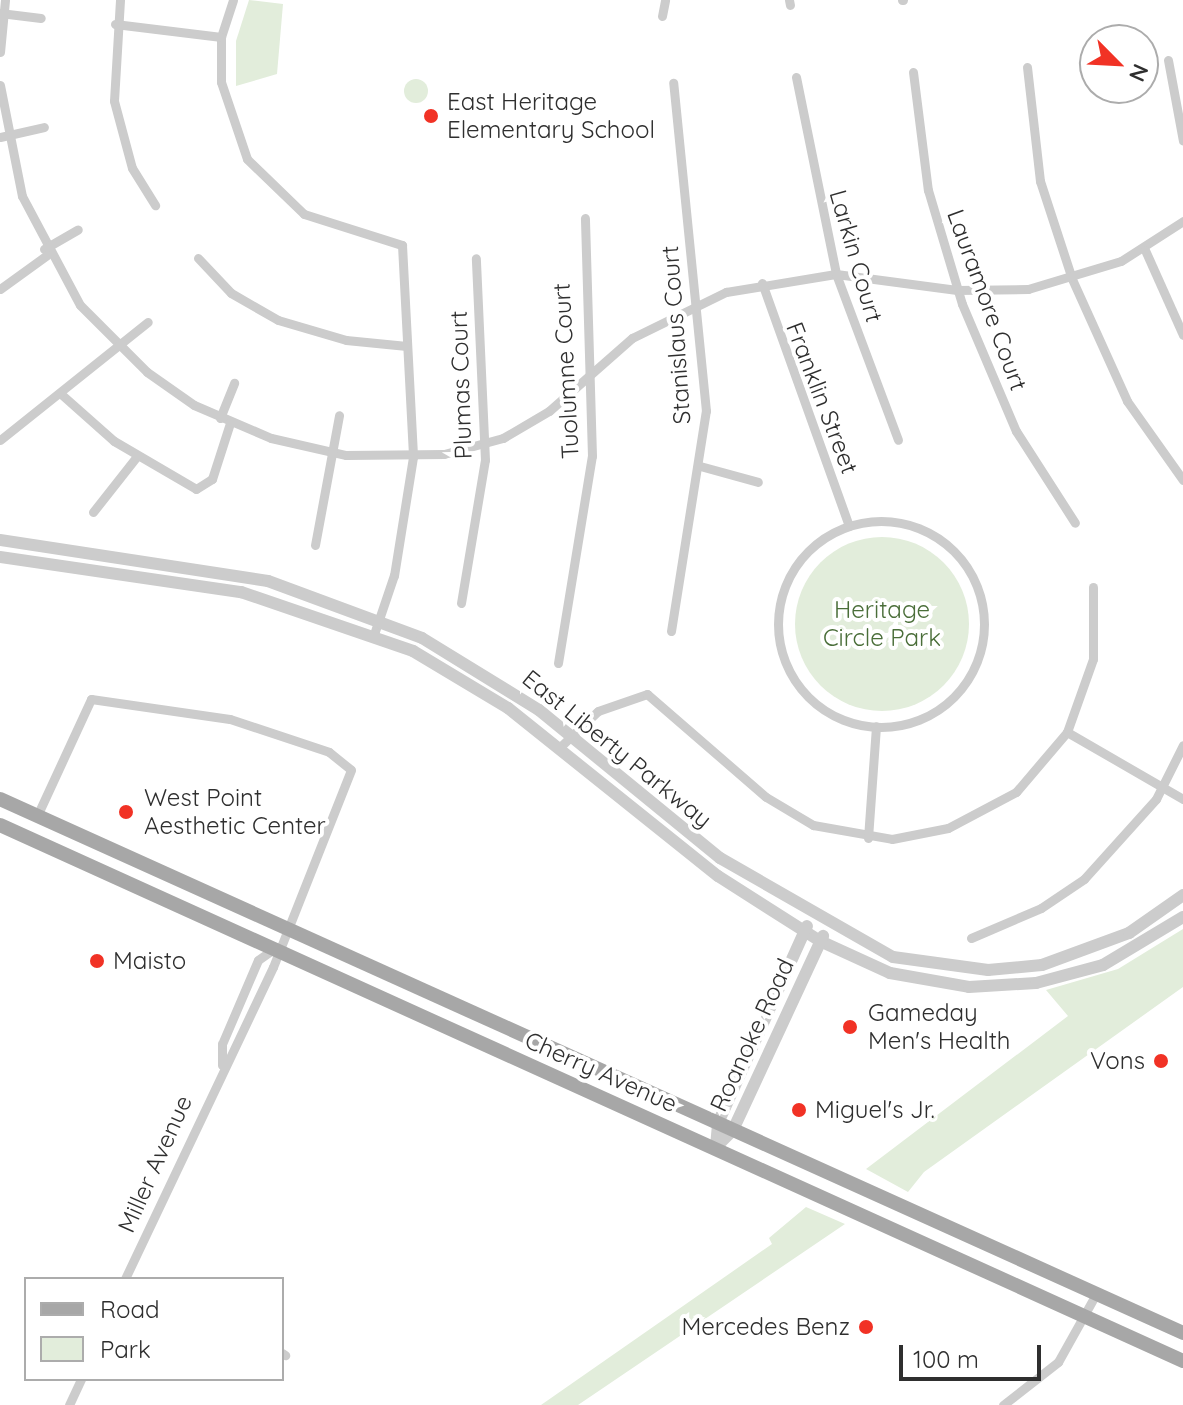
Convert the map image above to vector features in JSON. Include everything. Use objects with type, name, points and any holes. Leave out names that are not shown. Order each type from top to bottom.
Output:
[{"type":"main road","name":"Cherry Avenue","points":[[0,799],[1183,1333]]},
{"type":"main road","name":"Cherry Avenue","points":[[0,825],[1183,1361]]},
{"type":"street","points":[[0,52],[1,13],[5,0]]},
{"type":"street","points":[[120,0],[115,24],[118,119],[135,175],[155,205]]},
{"type":"street","points":[[233,0],[221,37],[226,109],[265,182],[314,219],[402,245],[413,457],[380,619],[374,634]]},
{"type":"street","points":[[662,16],[665,0]]},
{"type":"street","points":[[1,13],[41,18]]},
{"type":"street","points":[[115,24],[221,37]]},
{"type":"street","points":[[1168,60],[1183,141]]},
{"type":"street","points":[[1027,67],[1040,181],[1072,279],[1127,401],[1183,480]]},
{"type":"street","name":"Lauramore Court","points":[[913,72],[928,190],[957,290],[1004,407],[1075,523]]},
{"type":"street","name":"Larkin Court","points":[[796,77],[836,274],[898,440]]},
{"type":"street","name":"Stanislaus Court","points":[[671,631],[700,466],[706,397],[673,83]]},
{"type":"street","points":[[0,85],[3,137],[46,252],[121,349],[225,420],[334,453],[413,457],[485,445],[541,417],[632,338],[696,303],[762,283],[836,274],[957,290],[1009,291],[1072,279],[1145,250],[1183,221]]},
{"type":"street","points":[[3,137],[44,127]]},
{"type":"street","name":"Tuolumne Court","points":[[558,663],[590,482],[585,218]]},
{"type":"street","points":[[0,289],[78,229]]},
{"type":"street","points":[[1145,250],[1183,335]]},
{"type":"street","points":[[198,258],[225,289],[278,320],[346,340],[407,346]]},
{"type":"street","name":"Plumas Court","points":[[461,603],[485,445],[476,258]]},
{"type":"street","name":"Franklin Street","points":[[762,283],[849,526]]},
{"type":"street","points":[[0,440],[121,349],[148,322]]},
{"type":"street","points":[[61,394],[137,456],[202,489],[234,383]]},
{"type":"street","points":[[315,545],[339,415]]},
{"type":"street","points":[[93,512],[137,456]]},
{"type":"street","points":[[700,466],[758,482]]},
{"type":"street","points":[[889,521],[932,534],[965,564],[983,607],[979,656],[958,692],[925,717],[876,726],[845,720],[810,698],[790,670],[780,636],[782,597],[796,566],[849,526],[889,521]]},
{"type":"street","name":"East Liberty Parkway","points":[[0,540],[209,568],[380,619],[486,674],[570,734],[674,825],[828,926],[906,960],[1019,968],[1100,947],[1183,895]]},
{"type":"street","name":"East Liberty Parkway","points":[[0,557],[241,592],[374,634],[460,676],[560,747],[670,842],[820,941],[915,980],[998,987],[1103,965],[1183,917]]},
{"type":"street","points":[[560,747],[570,734],[598,711],[647,694],[791,815],[868,838],[916,836],[989,810],[1037,772],[1067,732],[1093,659],[1093,587]]},
{"type":"street","name":"Miller Avenue","points":[[37,816],[91,699],[230,719],[329,752],[351,770],[274,949],[273,967],[222,1065],[126,1277]]},
{"type":"street","points":[[868,838],[876,726]]},
{"type":"street","points":[[1067,732],[1183,799]]},
{"type":"street","points":[[971,938],[1041,908],[1084,879],[1163,787],[1183,745]]},
{"type":"street","name":"Roanoke Road","points":[[716,1147],[718,1123],[813,916]]},
{"type":"street","name":"Roanoke Road","points":[[716,1147],[733,1130],[828,926]]},
{"type":"street","name":"Miller Avenue","points":[[222,1065],[222,1044],[258,960],[274,949]]},
{"type":"street","points":[[1003,1405],[1058,1362],[1096,1294]]},
{"type":"street","points":[[69,1405],[80,1381]]},
{"type":"green space","points":[[249,0],[283,4],[277,74],[236,86],[236,41]]},
{"type":"green space","points":[[416,79],[424,83],[428,91],[424,99],[416,103],[408,99],[404,91],[408,83]]},
{"type":"green space","name":"Heritage Circle Park","points":[[882,537],[915,544],[943,563],[962,591],[969,624],[962,657],[943,685],[915,704],[882,711],[849,704],[821,685],[802,657],[795,624],[802,591],[821,563],[849,544]]},
{"type":"green space","points":[[1183,929],[1183,987],[924,1172],[908,1192],[866,1169],[1068,1016],[1046,990],[1118,969]]},
{"type":"green space","points":[[806,1207],[845,1224],[578,1405],[541,1405],[772,1244],[769,1238]]},
{"type":"place","name":"East Heritage Elementary School","points":[[431,116]]},
{"type":"place","name":"West Point Aesthetic Center","points":[[126,812]]},
{"type":"place","name":"Maisto","points":[[97,961]]},
{"type":"place","name":"Gameday Men's Health","points":[[850,1027]]},
{"type":"place","name":"Vons","points":[[1161,1061]]},
{"type":"place","name":"Miguel's Jr.","points":[[799,1110]]},
{"type":"place","name":"Mercedes Benz","points":[[866,1327]]}]
